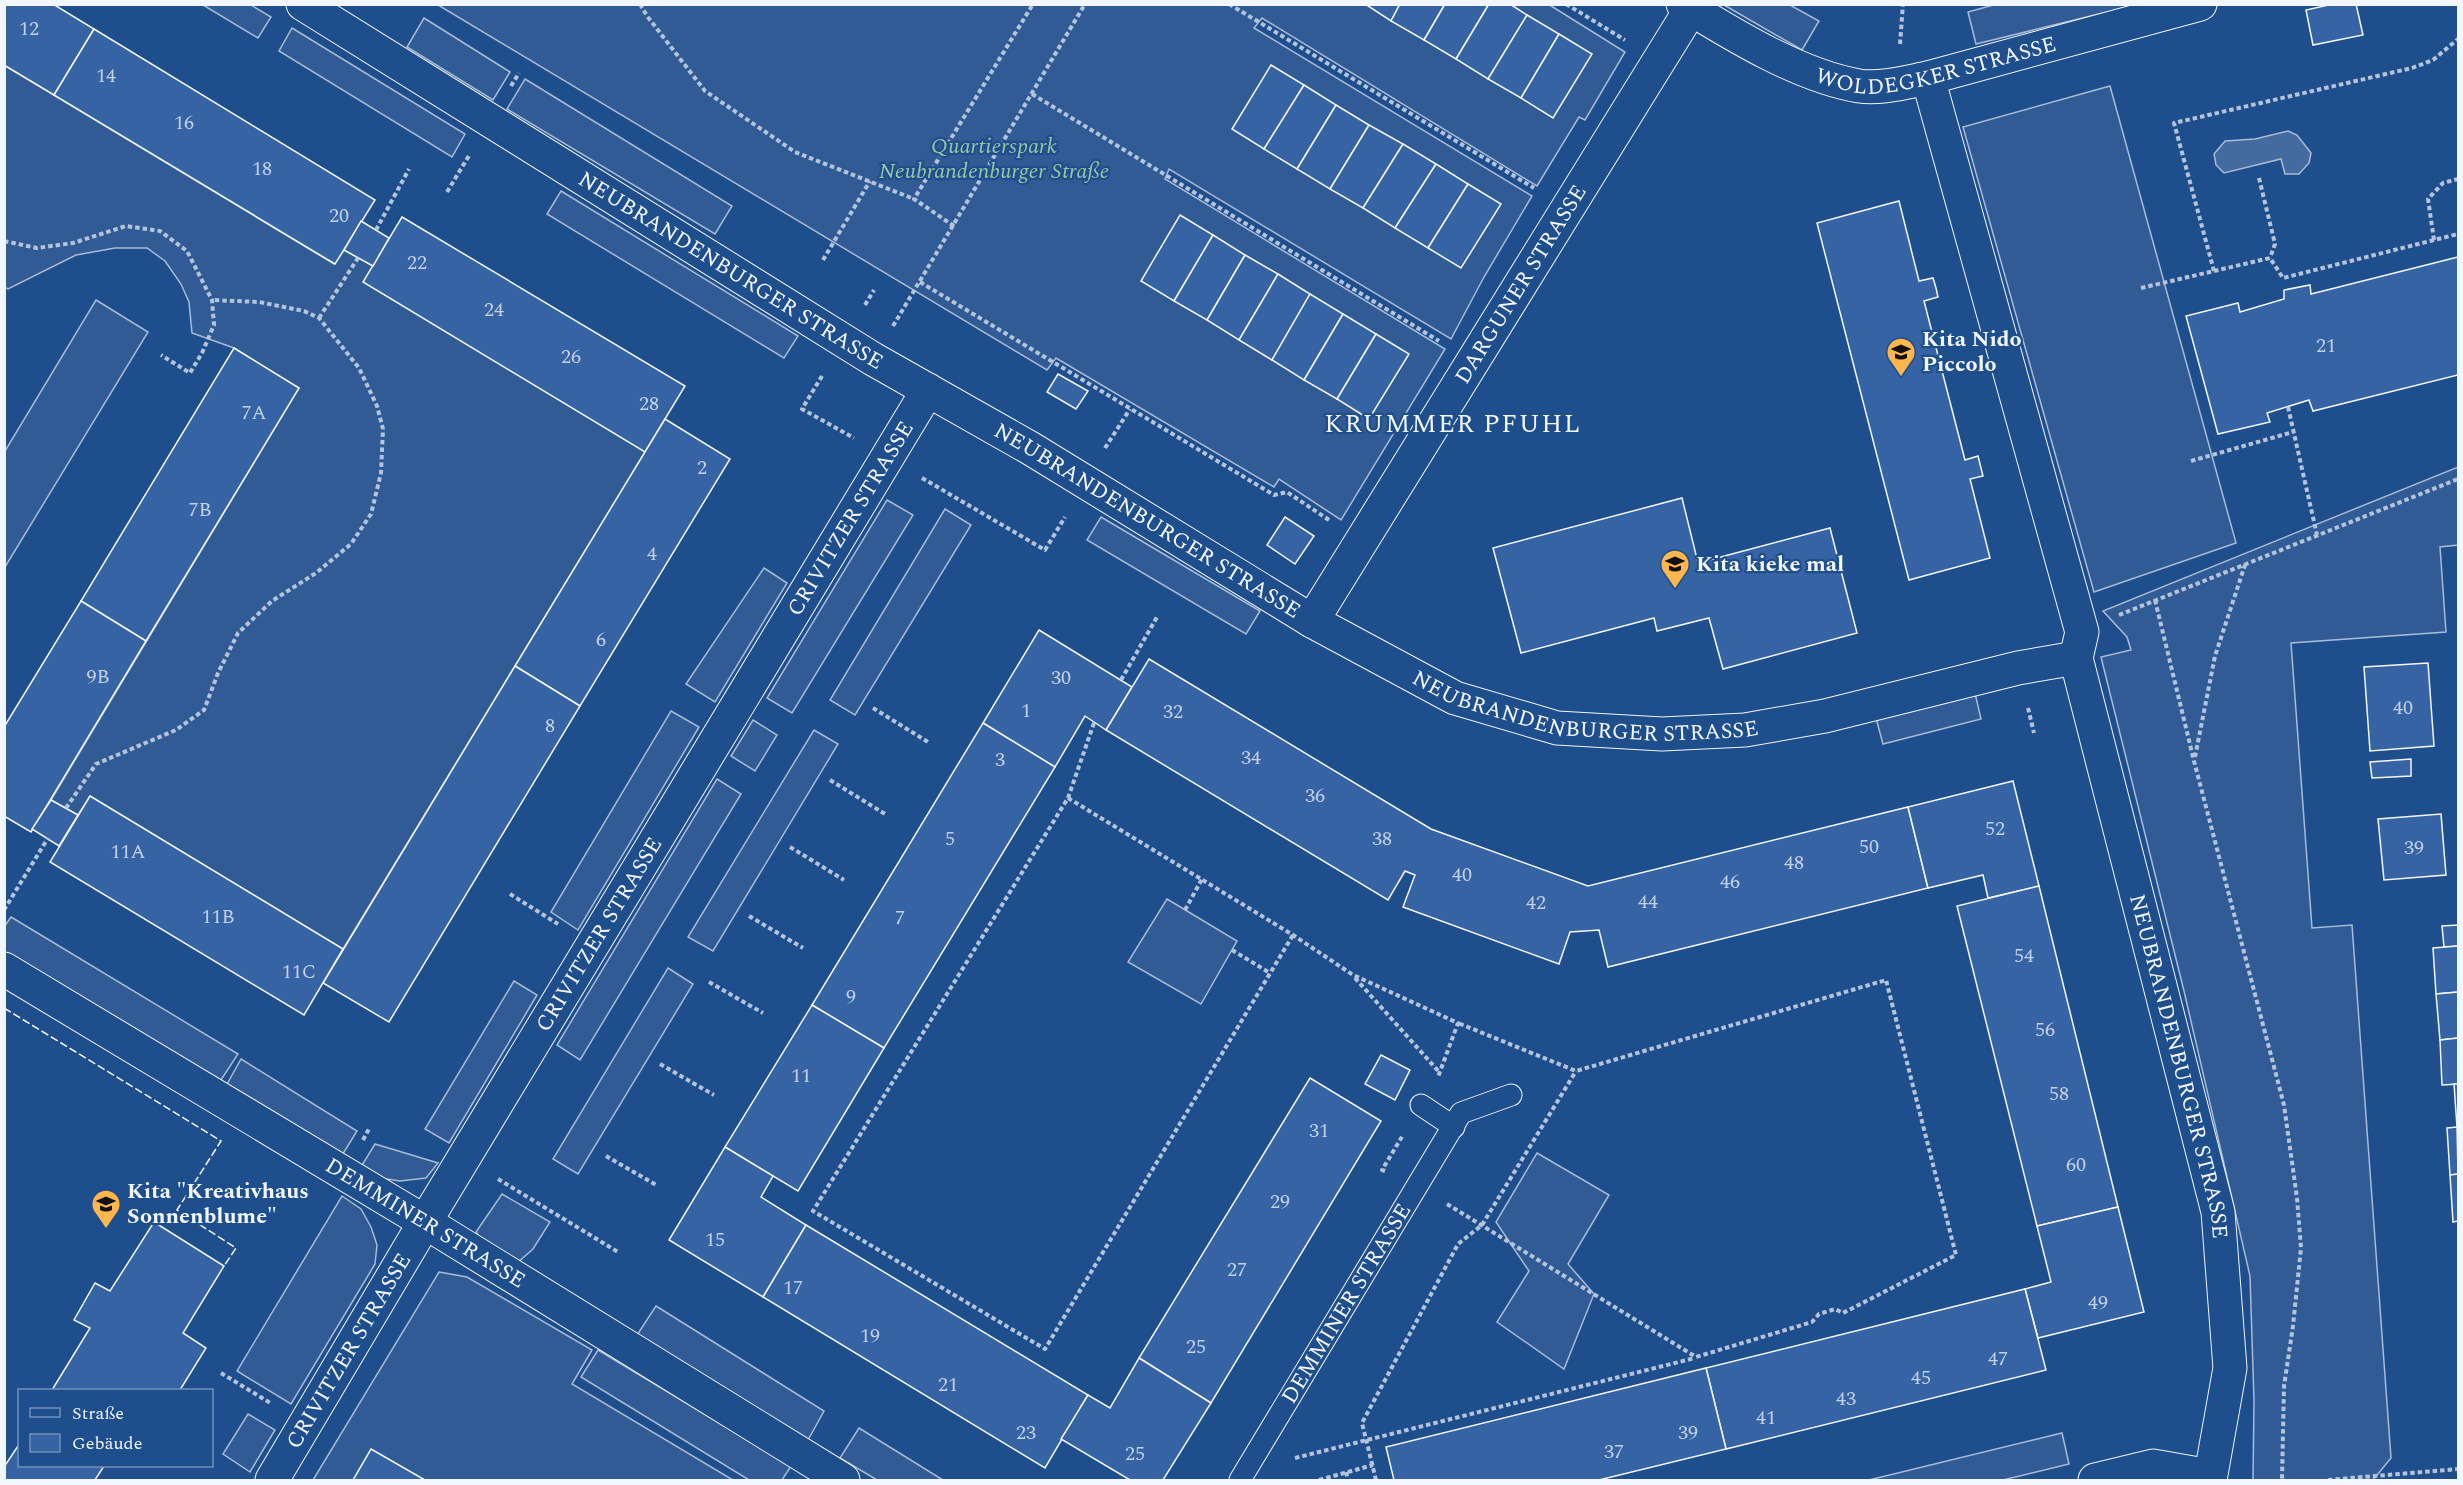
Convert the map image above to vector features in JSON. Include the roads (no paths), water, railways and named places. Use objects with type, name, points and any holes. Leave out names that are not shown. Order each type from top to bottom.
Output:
[{"type":"street","name":"NEUBRANDENBURGER STRASSE","points":[[303,4],[873,359],[1030,448],[1312,621],[1455,698],[1557,728],[1662,734],[1745,730],[1825,716],[2018,668],[2076,658]]},
{"type":"street","name":"WOLDEGKER STRASSE","points":[[1687,7],[1802,70],[1861,86],[1928,78],[2200,4]]},
{"type":"street","name":"DARGUNER STRASSE","points":[[1312,621],[1659,61],[1687,7]]},
{"type":"street","name":"NEUBRANDENBURGER STRASSE","points":[[1928,78],[2082,632],[2076,658],[2218,1212],[2230,1368],[2210,1478]]},
{"type":"street","name":"CRIVITZER STRASSE","points":[[272,1480],[425,1222],[928,390]]},
{"type":"street","name":"DEMMINER STRASSE","points":[[4,969],[425,1222],[843,1480]]},
{"type":"street","points":[[2095,1480],[2153,1466],[2210,1478]]},
{"type":"lane","name":"DEMMINER STRASSE","points":[[1243,1475],[1461,1113],[1511,1095]]},
{"type":"lane","points":[[1421,1105],[1454,1127]]},
{"type":"place","name":"Kita Nido Piccolo","points":[[1901,378]]},
{"type":"place","name":"Kita kieke mal","points":[[1675,590]]},
{"type":"place","name":"Kita \"Kreativhaus Sonnenblume\"","points":[[106,1230]]},
{"type":"district","name":"KRUMMER PFUHL","points":[[1453,424]]},
{"type":"park label","name":"Quartierspark Neubrandenburger Straße","points":[[994,158]]}]
